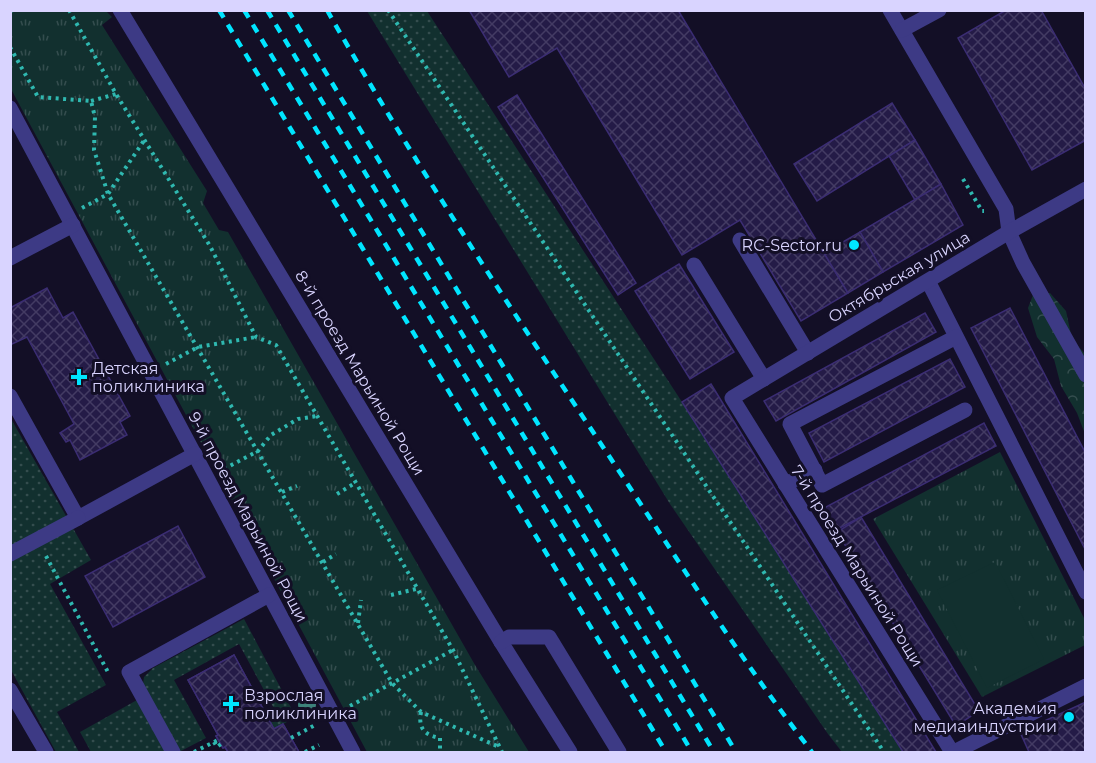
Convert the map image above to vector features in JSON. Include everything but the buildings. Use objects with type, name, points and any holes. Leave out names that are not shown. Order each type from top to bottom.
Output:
[{"type":"street","name":"8-й проезд Марьиной Рощи","points":[[120,10],[570,753]]},
{"type":"street","points":[[890,10],[1006,208],[1009,232],[1023,263],[1086,375]]},
{"type":"street","points":[[902,30],[939,10]]},
{"type":"street","name":"9-й проезд Марьиной Рощи","points":[[10,108],[353,753]]},
{"type":"street","name":"Октябрьская улица","points":[[732,398],[1009,232],[1086,189]]},
{"type":"street","points":[[10,258],[70,220]]},
{"type":"street","points":[[740,240],[808,353]]},
{"type":"street","points":[[694,265],[764,379]]},
{"type":"street","points":[[928,281],[1086,592]]},
{"type":"street","points":[[956,337],[790,424],[822,485],[965,410]]},
{"type":"street","points":[[10,396],[78,518]]},
{"type":"street","name":"7-й проезд Марьиной Рощи","points":[[732,398],[953,753]]},
{"type":"street","points":[[10,554],[195,454]]},
{"type":"street","points":[[785,484],[814,470]]},
{"type":"street","points":[[173,753],[129,672],[269,595]]},
{"type":"street","points":[[501,642],[509,637],[549,637],[619,753]]},
{"type":"street","points":[[953,753],[1086,686]]},
{"type":"street","points":[[10,690],[45,753]]},
{"type":"path","points":[[69,10],[116,94],[210,246],[256,337]]},
{"type":"path","points":[[388,10],[884,753]]},
{"type":"path","points":[[10,47],[38,97],[91,101],[116,94]]},
{"type":"path","points":[[91,101],[95,117],[94,150],[108,194],[392,683],[421,712],[499,747]]},
{"type":"path","points":[[70,220],[108,194],[145,139]]},
{"type":"path","points":[[151,372],[198,347],[256,337],[276,345],[453,650],[502,753]]},
{"type":"path","points":[[208,478],[258,450],[271,435],[298,419],[317,416]]},
{"type":"path","points":[[337,494],[355,483]]},
{"type":"path","points":[[282,492],[297,486]]},
{"type":"path","points":[[37,540],[113,681],[129,672]]},
{"type":"path","points":[[323,562],[336,554]]},
{"type":"path","points":[[391,595],[416,589]]},
{"type":"path","points":[[358,624],[362,600]]},
{"type":"path","points":[[291,738],[453,650]]},
{"type":"path","points":[[421,712],[419,723],[423,730],[432,737],[440,738],[440,753]]},
{"type":"path","points":[[194,753],[218,742]]},
{"type":"path","points":[[305,753],[319,745]]},
{"type":"green space","points":[[10,11],[106,11],[112,17],[102,25],[207,191],[203,203],[219,230],[228,232],[475,665],[529,752],[367,752],[11,89]]},
{"type":"green space","points":[[367,11],[427,11],[682,402],[903,752],[842,752],[828,734],[670,504]]},
{"type":"green space","points":[[1050,293],[1066,311],[1072,339],[1085,354],[1085,434],[1077,413],[1061,386],[1054,359],[1037,337],[1028,308],[1033,295]]},
{"type":"green space","points":[[10,417],[91,560],[50,584],[106,685],[57,712],[79,752],[56,752],[11,670]]},
{"type":"green space","points":[[1000,452],[1085,620],[1085,645],[982,697],[873,519]]},
{"type":"green space","points":[[995,562],[1044,659],[987,688],[937,590]]},
{"type":"green space","points":[[244,619],[296,717],[274,729],[269,719],[277,714],[239,644],[174,680],[206,738],[179,752],[143,684],[144,677],[153,668]]},
{"type":"green space","points":[[137,700],[165,752],[91,752],[80,732]]},
{"type":"railway","points":[[219,10],[666,752]]},
{"type":"railway","points":[[244,10],[692,752]]},
{"type":"railway","points":[[267,10],[714,752]]},
{"type":"railway","points":[[288,10],[736,752]]},
{"type":"railway","points":[[327,10],[427,178],[498,287],[706,603],[812,752]]},
{"type":"place","name":"RC-Sector.ru","points":[[854,245]]},
{"type":"place","name":"Детская поликлиника","points":[[79,377]]},
{"type":"place","name":"Взрослая поликлиника","points":[[231,704]]},
{"type":"place","name":"Академия медиаиндустрии","points":[[1069,717]]}]
